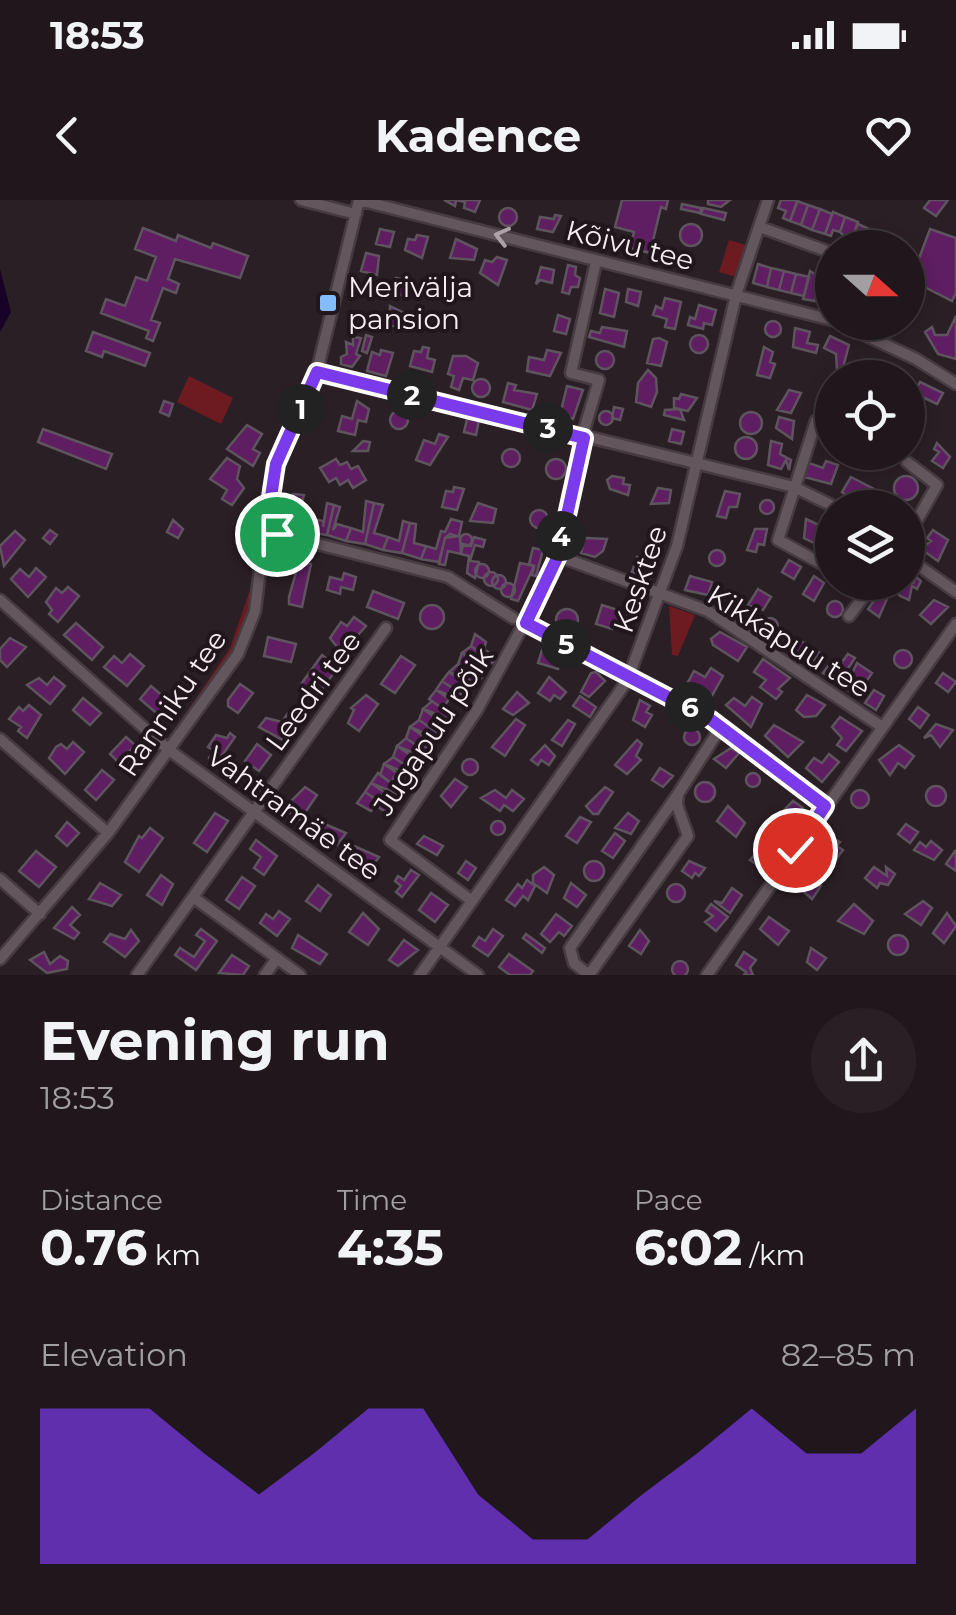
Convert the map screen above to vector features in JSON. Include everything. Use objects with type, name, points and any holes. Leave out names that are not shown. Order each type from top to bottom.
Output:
[{"type":"street","points":[[301,200],[356,214]]},
{"type":"street","name":"Ranniku tee","points":[[0,959],[108,834],[238,654],[255,610],[276,464],[317,372],[359,200]]},
{"type":"street","name":"Kõivu tee","points":[[359,200],[815,316]]},
{"type":"street","name":"Kesktee","points":[[420,975],[596,731],[630,674],[663,593],[698,465],[736,295],[768,200]]},
{"type":"street","points":[[760,227],[815,247]]},
{"type":"street","name":"Jugapuu põik","points":[[472,901],[390,840],[477,710],[558,556],[599,380],[571,373],[596,262]]},
{"type":"street","name":"Kõivu tee","points":[[876,340],[956,384]]},
{"type":"street","points":[[317,372],[794,487],[815,497]]},
{"type":"street","points":[[815,424],[778,540],[815,560]]},
{"type":"street","points":[[917,470],[937,485],[925,506]]},
{"type":"street","points":[[266,530],[448,577],[512,618]]},
{"type":"street","name":"Kikkapuu tee","points":[[558,556],[708,611],[882,726]]},
{"type":"street","points":[[925,570],[956,592]]},
{"type":"street","name":"Vahtramäe tee","points":[[0,600],[169,750],[478,975]]},
{"type":"street","points":[[849,616],[861,600]]},
{"type":"street","points":[[526,623],[630,674],[722,727],[825,806]]},
{"type":"street","points":[[707,975],[956,624]]},
{"type":"street","name":"Leedri tee","points":[[137,975],[386,628]]},
{"type":"street","points":[[678,794],[677,805],[688,836],[588,975],[570,956],[574,939],[722,727]]},
{"type":"street","points":[[0,739],[108,834]]},
{"type":"street","points":[[0,879],[40,914]]},
{"type":"street","points":[[193,897],[300,975]]},
{"type":"street","points":[[265,975],[277,958]]},
{"type":"shaded area","points":[[729,240],[746,245],[736,277],[719,272]]},
{"type":"shaded area","points":[[0,269],[11,312],[0,332]]},
{"type":"shaded area","points":[[189,376],[233,398],[221,424],[177,402]]},
{"type":"shaded area","points":[[254,578],[245,620],[225,664],[199,705],[170,737],[230,648]]},
{"type":"shaded area","points":[[669,606],[695,615],[678,656],[672,655]]},
{"type":"building","points":[[456,200],[480,200],[475,212],[464,208],[465,202]]},
{"type":"building","points":[[622,200],[668,200],[666,209],[661,207],[650,253],[630,248],[634,232],[615,227]]},
{"type":"building","points":[[708,200],[730,200],[721,207],[708,204]]},
{"type":"building","points":[[781,200],[798,200],[790,221],[783,218],[786,211],[778,208]]},
{"type":"building","points":[[930,200],[948,200],[936,216],[924,208]]},
{"type":"building","points":[[797,201],[808,205],[801,225],[790,221]]},
{"type":"building","points":[[682,204],[701,208],[700,213],[681,209]]},
{"type":"building","points":[[808,205],[820,209],[812,230],[801,225]]},
{"type":"building","points":[[508,208],[517,217],[508,226],[499,217]]},
{"type":"building","points":[[703,208],[726,213],[724,220],[701,214]]},
{"type":"building","points":[[820,209],[832,214],[826,230],[812,230]]},
{"type":"building","points":[[833,212],[845,217],[841,230],[826,230]]},
{"type":"building","points":[[555,215],[561,216],[553,232],[537,229],[540,217],[554,219]]},
{"type":"building","points":[[845,217],[858,222],[855,230],[841,230]]},
{"type":"building","points":[[691,224],[699,227],[699,243],[691,246],[683,243],[680,235],[683,227]]},
{"type":"building","points":[[143,228],[176,241],[178,235],[248,256],[240,278],[175,259],[168,279],[179,284],[176,293],[163,288],[151,320],[160,323],[153,341],[146,338],[149,331],[101,313],[106,299],[125,306],[136,277],[147,281],[156,257],[135,249]]},
{"type":"building","points":[[380,229],[394,232],[390,247],[376,244]]},
{"type":"building","points":[[930,229],[956,238],[956,293],[952,301],[925,287],[925,242]]},
{"type":"building","points":[[417,235],[428,237],[422,258],[405,250],[408,239],[415,240]]},
{"type":"building","points":[[456,239],[477,249],[474,260],[450,258]]},
{"type":"building","points":[[366,253],[379,256],[377,275],[361,271]]},
{"type":"building","points":[[497,257],[507,260],[498,285],[480,273],[485,260],[492,262]]},
{"type":"building","points":[[758,264],[771,268],[767,287],[753,283]]},
{"type":"building","points":[[568,265],[576,267],[575,275],[580,278],[578,287],[571,287],[569,294],[562,292]]},
{"type":"building","points":[[541,267],[554,270],[552,283],[540,280],[536,284]]},
{"type":"building","points":[[771,268],[784,271],[779,290],[767,287]]},
{"type":"building","points":[[784,271],[796,274],[791,293],[779,290]]},
{"type":"building","points":[[810,271],[815,274],[815,301],[803,299]]},
{"type":"building","points":[[796,274],[809,277],[804,296],[791,293]]},
{"type":"building","points":[[396,278],[409,281],[405,296],[392,293]]},
{"type":"building","points":[[605,289],[619,293],[614,317],[600,313]]},
{"type":"building","points":[[628,289],[641,292],[638,306],[626,302]]},
{"type":"building","points":[[665,298],[681,302],[675,329],[665,327],[667,319],[653,315],[656,306],[662,309]]},
{"type":"building","points":[[699,305],[716,310],[712,325],[704,323],[703,329],[688,325],[690,317],[695,319]]},
{"type":"building","points":[[390,306],[404,313],[400,328],[389,325]]},
{"type":"building","points":[[558,315],[570,319],[566,334],[554,331]]},
{"type":"building","points":[[956,316],[956,359],[938,354],[925,332],[932,327],[935,335],[947,335]]},
{"type":"building","points":[[773,321],[781,329],[773,337],[765,329]]},
{"type":"building","points":[[602,327],[627,331],[624,347],[589,337],[591,331],[600,333]]},
{"type":"building","points":[[795,328],[810,332],[807,343],[818,345],[816,353],[793,347]]},
{"type":"building","points":[[93,332],[150,353],[145,366],[104,351],[102,357],[86,351]]},
{"type":"building","points":[[366,335],[372,337],[367,353],[362,351]]},
{"type":"building","points":[[699,335],[708,344],[699,353],[690,344]]},
{"type":"building","points":[[353,337],[361,338],[356,354],[360,356],[352,367],[341,364],[341,357],[347,354],[346,342],[353,345]]},
{"type":"building","points":[[653,339],[667,342],[661,366],[647,363]]},
{"type":"building","points":[[828,340],[849,345],[845,360],[836,360],[836,354],[824,348]]},
{"type":"building","points":[[423,347],[429,348],[427,358],[435,360],[432,372],[410,366],[414,351],[421,352]]},
{"type":"building","points":[[764,347],[773,352],[770,362],[775,364],[770,378],[757,375]]},
{"type":"building","points":[[381,350],[393,353],[386,376],[367,371],[372,352],[380,355]]},
{"type":"building","points":[[547,350],[561,353],[550,376],[527,371],[529,357],[544,360]]},
{"type":"building","points":[[605,351],[614,360],[605,369],[596,360]]},
{"type":"building","points":[[453,356],[466,356],[478,363],[473,380],[463,378],[459,390],[451,387],[454,376],[448,374]]},
{"type":"building","points":[[648,370],[656,378],[657,392],[651,407],[636,402],[638,383]]},
{"type":"building","points":[[481,379],[490,388],[481,397],[472,388]]},
{"type":"building","points":[[508,383],[516,385],[514,390],[537,394],[532,410],[503,402]]},
{"type":"building","points":[[925,384],[943,393],[937,404],[925,398]]},
{"type":"building","points":[[567,386],[583,390],[573,419],[560,415]]},
{"type":"building","points":[[789,390],[801,393],[791,413],[777,410]]},
{"type":"building","points":[[681,394],[697,398],[688,411],[674,408],[674,398],[679,399]]},
{"type":"building","points":[[164,401],[173,404],[169,416],[160,412]]},
{"type":"building","points":[[357,401],[369,409],[366,422],[358,420],[355,435],[338,431],[342,416],[352,419]]},
{"type":"building","points":[[614,407],[623,409],[620,420],[612,418]]},
{"type":"building","points":[[680,409],[684,420],[664,415],[665,410]]},
{"type":"building","points":[[399,411],[408,420],[399,429],[390,420]]},
{"type":"building","points":[[606,411],[613,418],[606,425],[599,418]]},
{"type":"building","points":[[751,412],[762,423],[751,434],[740,423]]},
{"type":"building","points":[[779,417],[794,421],[792,439],[776,428]]},
{"type":"building","points":[[467,419],[479,420],[476,435],[464,432]]},
{"type":"building","points":[[247,425],[262,434],[253,449],[260,453],[253,466],[227,449]]},
{"type":"building","points":[[43,429],[112,454],[106,469],[38,442]]},
{"type":"building","points":[[672,429],[684,432],[681,444],[669,441]]},
{"type":"building","points":[[439,434],[448,437],[430,465],[416,460],[424,440],[435,444]]},
{"type":"building","points":[[746,437],[754,440],[754,456],[746,459],[738,456],[735,448],[738,440]]},
{"type":"building","points":[[363,441],[370,442],[368,451],[353,451]]},
{"type":"building","points":[[771,441],[782,444],[780,454],[791,460],[789,470],[786,460],[781,469],[768,465]]},
{"type":"building","points":[[937,443],[950,457],[943,468],[932,461],[939,452],[934,449]]},
{"type":"building","points":[[511,449],[520,458],[511,467],[502,458]]},
{"type":"building","points":[[227,458],[240,466],[237,479],[244,488],[232,505],[222,499],[227,490],[210,479]]},
{"type":"building","points":[[336,459],[340,465],[347,462],[351,469],[358,466],[366,480],[353,488],[348,480],[340,485],[336,478],[329,482],[320,468]]},
{"type":"building","points":[[556,459],[566,469],[556,479],[546,469]]},
{"type":"building","points":[[809,463],[815,465],[815,470],[836,470],[831,484],[804,477]]},
{"type":"building","points":[[612,476],[624,478],[623,484],[630,485],[628,495],[610,489],[607,480]]},
{"type":"building","points":[[851,477],[874,489],[873,490],[843,490]]},
{"type":"building","points":[[901,477],[911,477],[918,490],[894,490]]},
{"type":"building","points":[[454,487],[464,489],[457,510],[442,507],[446,491],[453,492]]},
{"type":"building","points":[[658,488],[671,490],[669,503],[651,504]]},
{"type":"building","points":[[725,491],[740,494],[737,507],[729,507],[726,518],[717,516]]},
{"type":"building","points":[[293,494],[304,495],[301,506],[291,503]]},
{"type":"building","points":[[767,500],[774,507],[767,514],[760,507]]},
{"type":"building","points":[[366,501],[374,503],[365,544],[346,541],[351,528],[363,532]]},
{"type":"building","points":[[291,503],[301,506],[299,515],[313,519],[308,532],[285,525]]},
{"type":"building","points":[[327,503],[334,505],[327,535],[308,532],[313,519],[323,521],[323,527]]},
{"type":"building","points":[[374,503],[383,505],[374,533],[388,537],[383,550],[365,544]]},
{"type":"building","points":[[478,503],[496,509],[493,523],[470,521]]},
{"type":"building","points":[[334,505],[340,507],[333,530],[337,524],[351,528],[346,541],[327,535]]},
{"type":"building","points":[[539,510],[548,519],[539,528],[530,519]]},
{"type":"building","points":[[451,519],[462,522],[459,536],[445,538],[439,562],[421,559],[426,546],[436,549],[441,531],[445,532]]},
{"type":"building","points":[[806,519],[815,523],[815,544],[804,538]]},
{"type":"building","points":[[173,520],[183,529],[178,538],[167,532]]},
{"type":"building","points":[[403,521],[410,523],[402,553],[383,550],[388,537],[399,541]]},
{"type":"building","points":[[410,523],[416,524],[414,543],[426,546],[421,559],[402,553]]},
{"type":"building","points":[[755,529],[767,529],[764,545],[758,544],[756,552],[747,550]]},
{"type":"building","points":[[50,530],[57,535],[50,544],[43,538]]},
{"type":"building","points":[[933,530],[948,540],[938,561],[925,552],[931,541],[927,538]]},
{"type":"building","points":[[15,531],[25,540],[4,566],[0,546]]},
{"type":"building","points":[[450,534],[460,537],[461,554],[448,551],[445,565],[439,564],[445,538]]},
{"type":"building","points":[[466,534],[472,540],[466,546],[460,540]]},
{"type":"building","points":[[474,537],[485,540],[483,547],[475,545],[470,561],[479,562],[475,578],[467,573],[469,556],[461,554],[463,544],[471,546]]},
{"type":"building","points":[[585,538],[607,539],[603,551],[595,557],[581,553]]},
{"type":"building","points":[[533,548],[543,550],[536,576],[532,575],[534,566],[529,564]]},
{"type":"building","points":[[717,550],[725,558],[717,566],[709,558]]},
{"type":"building","points":[[637,557],[652,563],[650,581],[632,572]]},
{"type":"building","points":[[789,560],[801,567],[794,579],[782,572]]},
{"type":"building","points":[[299,562],[311,564],[302,607],[289,604]]},
{"type":"building","points":[[520,563],[534,566],[518,601],[511,599]]},
{"type":"building","points":[[482,564],[489,571],[482,578],[475,571]]},
{"type":"building","points":[[36,568],[46,577],[28,597],[11,579],[20,569],[29,577]]},
{"type":"building","points":[[491,572],[498,579],[491,586],[484,579]]},
{"type":"building","points":[[344,573],[356,577],[353,590],[341,587],[340,594],[327,590],[330,577],[342,580]]},
{"type":"building","points":[[499,575],[506,582],[499,589],[492,582]]},
{"type":"building","points":[[690,576],[712,582],[708,595],[685,590]]},
{"type":"building","points":[[814,576],[814,601],[803,594]]},
{"type":"building","points":[[508,583],[515,590],[508,597],[501,590]]},
{"type":"building","points":[[68,587],[79,596],[58,622],[49,614],[52,610],[46,602],[56,588],[62,593]]},
{"type":"building","points":[[758,589],[771,597],[763,610],[748,605]]},
{"type":"building","points":[[373,591],[404,603],[398,619],[367,607]]},
{"type":"building","points":[[875,600],[887,600],[879,617],[868,609]]},
{"type":"building","points":[[934,600],[948,607],[931,624],[920,615]]},
{"type":"building","points":[[835,601],[843,609],[835,617],[827,609]]},
{"type":"building","points":[[432,605],[441,608],[441,626],[432,629],[423,626],[420,617],[423,608]]},
{"type":"building","points":[[602,605],[627,613],[623,626],[614,623],[612,629],[596,624]]},
{"type":"building","points":[[567,609],[575,612],[575,628],[567,631],[559,628],[556,620],[559,612]]},
{"type":"building","points":[[354,617],[366,626],[342,653],[330,638],[341,622],[347,626]]},
{"type":"building","points":[[770,618],[778,626],[770,634],[762,626]]},
{"type":"building","points":[[76,623],[103,647],[92,660],[64,635]]},
{"type":"building","points":[[720,632],[747,647],[738,661],[713,645],[711,639]]},
{"type":"building","points":[[475,634],[486,642],[484,649],[496,658],[493,662],[471,646]]},
{"type":"building","points":[[268,637],[296,644],[291,662],[264,656]]},
{"type":"building","points":[[10,638],[26,647],[7,667],[0,660],[0,649]]},
{"type":"building","points":[[798,639],[820,653],[813,662],[789,650]]},
{"type":"building","points":[[545,641],[551,652],[563,657],[558,669],[538,663]]},
{"type":"building","points":[[471,646],[493,662],[490,665],[462,653]]},
{"type":"building","points":[[903,650],[912,659],[903,668],[894,659]]},
{"type":"building","points":[[462,653],[475,662],[471,668],[483,676],[480,680],[458,664]]},
{"type":"building","points":[[130,654],[144,666],[127,686],[104,667],[114,656],[122,663]]},
{"type":"building","points":[[848,654],[855,658],[838,683],[823,673],[832,661],[839,666]]},
{"type":"building","points":[[322,655],[338,667],[315,699],[299,687]]},
{"type":"building","points":[[401,656],[415,665],[395,693],[381,684]]},
{"type":"building","points":[[763,659],[790,678],[778,689],[782,692],[776,699],[760,687],[766,680],[754,672]]},
{"type":"building","points":[[857,663],[872,673],[856,696],[845,688]]},
{"type":"building","points":[[458,664],[480,680],[478,684],[449,672]]},
{"type":"building","points":[[711,668],[723,676],[709,701],[687,684],[694,671],[705,677]]},
{"type":"building","points":[[449,672],[462,681],[458,686],[470,694],[467,698],[442,681]]},
{"type":"building","points":[[596,672],[605,681],[589,697],[581,692],[591,673]]},
{"type":"building","points":[[943,673],[956,682],[948,692],[936,683]]},
{"type":"building","points":[[54,677],[65,686],[50,704],[27,685],[39,678],[47,685]]},
{"type":"building","points":[[549,677],[566,692],[560,699],[554,695],[550,701],[538,693]]},
{"type":"building","points":[[442,681],[467,698],[465,702],[436,690]]},
{"type":"building","points":[[240,684],[253,693],[238,713],[228,706],[228,700]]},
{"type":"building","points":[[151,686],[172,704],[161,717],[140,699]]},
{"type":"building","points":[[436,690],[449,699],[445,705],[457,713],[454,717],[429,699]]},
{"type":"building","points":[[874,690],[884,696],[876,710],[865,703]]},
{"type":"building","points":[[517,692],[529,703],[513,715],[503,709]]},
{"type":"building","points":[[366,695],[378,704],[359,731],[348,723],[354,710],[351,708]]},
{"type":"building","points":[[807,695],[825,705],[816,716],[804,717],[796,710]]},
{"type":"building","points":[[580,696],[596,707],[590,717],[573,706]]},
{"type":"building","points":[[752,697],[762,704],[751,727],[726,705],[734,698],[745,706]]},
{"type":"building","points":[[83,698],[101,713],[90,725],[73,710]]},
{"type":"building","points":[[640,700],[650,706],[646,712],[652,715],[645,727],[633,720]]},
{"type":"building","points":[[432,701],[454,717],[452,720],[423,709]]},
{"type":"building","points":[[29,705],[41,715],[27,738],[18,731],[21,727],[9,719],[19,707],[23,711]]},
{"type":"building","points":[[918,707],[929,715],[920,728],[909,719]]},
{"type":"building","points":[[423,709],[436,718],[432,723],[444,731],[441,735],[419,720]]},
{"type":"building","points":[[288,713],[297,720],[283,740],[259,727],[266,718],[282,722]]},
{"type":"building","points":[[840,717],[862,731],[846,751],[837,745],[842,738],[832,727]]},
{"type":"building","points":[[516,719],[525,725],[505,756],[492,747]]},
{"type":"building","points":[[419,720],[441,735],[438,739],[410,727]]},
{"type":"building","points":[[568,720],[575,724],[562,746],[552,740]]},
{"type":"building","points":[[936,724],[953,730],[940,747],[931,735],[924,738]]},
{"type":"building","points":[[774,725],[803,742],[788,757],[765,736]]},
{"type":"building","points":[[410,727],[423,736],[419,742],[431,750],[428,754],[406,738]]},
{"type":"building","points":[[692,729],[700,737],[692,745],[684,737]]},
{"type":"building","points":[[230,733],[235,737],[216,764],[209,758],[214,751],[208,747],[216,735],[227,738]]},
{"type":"building","points":[[126,737],[135,745],[119,763],[110,754]]},
{"type":"building","points":[[406,738],[428,754],[426,758],[397,746]]},
{"type":"building","points":[[637,740],[642,744],[636,756],[641,760],[627,774],[615,765]]},
{"type":"building","points":[[73,742],[84,752],[65,774],[49,758],[56,747],[61,744],[67,749]]},
{"type":"building","points":[[257,744],[271,755],[259,771],[245,761]]},
{"type":"building","points":[[545,745],[555,756],[549,765],[541,760],[538,765],[531,760]]},
{"type":"building","points":[[899,745],[914,756],[905,768],[898,763],[890,775],[879,760]]},
{"type":"building","points":[[397,746],[410,755],[406,760],[418,768],[416,772],[393,757]]},
{"type":"building","points":[[731,748],[739,753],[726,768],[714,759]]},
{"type":"building","points":[[829,754],[839,762],[822,782],[806,768],[814,758],[822,763]]},
{"type":"building","points":[[393,757],[416,772],[413,776],[384,764]]},
{"type":"building","points":[[470,759],[478,767],[470,775],[462,767]]},
{"type":"building","points":[[384,764],[397,773],[393,779],[405,787],[402,791],[380,775]]},
{"type":"building","points":[[660,768],[673,776],[663,787],[652,780]]},
{"type":"building","points":[[102,770],[114,780],[96,800],[85,790]]},
{"type":"building","points":[[378,773],[402,791],[400,795],[371,783]]},
{"type":"building","points":[[753,773],[760,780],[753,787],[746,780]]},
{"type":"building","points":[[455,779],[467,787],[451,807],[441,796]]},
{"type":"building","points":[[705,782],[715,792],[705,802],[695,792]]},
{"type":"building","points":[[371,783],[384,792],[381,797],[392,805],[390,809],[365,792]]},
{"type":"building","points":[[932,786],[940,786],[946,796],[940,806],[932,806],[926,800],[926,792]]},
{"type":"building","points":[[305,787],[317,795],[300,820],[283,809]]},
{"type":"building","points":[[605,787],[613,792],[598,814],[593,814],[586,806]]},
{"type":"building","points":[[495,790],[506,798],[512,790],[524,799],[513,811],[504,805],[500,811],[481,798]]},
{"type":"building","points":[[860,790],[869,799],[860,808],[851,799]]},
{"type":"building","points":[[365,792],[390,809],[387,813],[375,805],[371,811],[357,803]]},
{"type":"building","points":[[793,801],[803,808],[796,820],[791,816],[787,821],[779,815]]},
{"type":"building","points":[[728,806],[745,823],[736,837],[717,821]]},
{"type":"building","points":[[215,813],[228,821],[207,852],[194,843]]},
{"type":"building","points":[[628,813],[639,821],[631,834],[615,828]]},
{"type":"building","points":[[580,817],[591,822],[577,843],[566,836]]},
{"type":"building","points":[[498,821],[505,828],[498,835],[491,828]]},
{"type":"building","points":[[67,822],[79,833],[67,846],[56,836]]},
{"type":"building","points":[[320,822],[346,833],[337,845],[313,831]]},
{"type":"building","points":[[906,824],[918,832],[910,843],[898,834]]},
{"type":"building","points":[[150,828],[163,838],[139,872],[125,862],[139,836],[142,838]]},
{"type":"building","points":[[615,833],[625,841],[613,858],[602,851]]},
{"type":"building","points":[[828,835],[840,842],[837,846],[843,850],[837,858],[820,847]]},
{"type":"building","points":[[424,836],[443,846],[437,855],[417,844]]},
{"type":"building","points":[[256,840],[277,856],[264,875],[254,868],[261,857],[250,849]]},
{"type":"building","points":[[931,841],[942,850],[934,860],[914,850],[920,842],[926,847]]},
{"type":"building","points":[[765,843],[776,850],[762,868],[750,860]]},
{"type":"building","points":[[354,846],[379,857],[370,869],[347,855]]},
{"type":"building","points":[[36,851],[56,867],[39,887],[19,871]]},
{"type":"building","points":[[956,852],[956,871],[946,864]]},
{"type":"building","points":[[466,861],[476,868],[468,880],[458,873]]},
{"type":"building","points":[[594,861],[604,871],[594,881],[584,871]]},
{"type":"building","points":[[689,861],[705,868],[699,876],[695,873],[692,878],[682,871]]},
{"type":"building","points":[[544,867],[554,875],[547,893],[533,883],[533,875]]},
{"type":"building","points":[[874,867],[887,876],[886,867],[895,874],[888,885],[880,883],[877,888],[865,878]]},
{"type":"building","points":[[411,870],[419,875],[402,897],[396,892],[401,886],[395,881],[398,876],[404,880]]},
{"type":"building","points":[[801,870],[821,886],[812,899],[793,882]]},
{"type":"building","points":[[161,875],[173,884],[162,905],[147,895]]},
{"type":"building","points":[[242,877],[255,886],[239,909],[226,900]]},
{"type":"building","points":[[527,880],[535,886],[528,900],[523,896],[515,906],[506,900],[518,884],[522,888]]},
{"type":"building","points":[[100,883],[121,895],[112,906],[89,899]]},
{"type":"building","points":[[571,883],[586,895],[577,907],[564,898]]},
{"type":"building","points":[[676,884],[685,893],[676,902],[667,893]]},
{"type":"building","points":[[318,885],[331,895],[320,911],[306,901]]},
{"type":"building","points":[[732,888],[742,895],[730,913],[714,901],[722,903]]},
{"type":"building","points":[[431,893],[448,905],[435,922],[419,910]]},
{"type":"building","points":[[923,901],[932,908],[921,925],[905,914]]},
{"type":"building","points":[[711,904],[728,917],[716,931],[705,922],[713,916],[706,911]]},
{"type":"building","points":[[854,904],[873,921],[864,934],[838,921]]},
{"type":"building","points":[[72,907],[80,915],[70,925],[79,933],[74,939],[54,928]]},
{"type":"building","points":[[279,911],[290,919],[277,936],[260,923],[266,914],[273,919]]},
{"type":"building","points":[[363,913],[379,929],[368,945],[349,932]]},
{"type":"building","points":[[947,913],[956,926],[944,943],[933,933]]},
{"type":"building","points":[[556,914],[572,926],[564,936],[559,932],[550,942],[541,934]]},
{"type":"building","points":[[769,917],[789,931],[778,945],[760,929]]},
{"type":"building","points":[[201,929],[217,941],[196,970],[175,955],[180,948],[194,957],[205,941],[196,935]]},
{"type":"building","points":[[493,929],[503,936],[488,956],[473,946],[479,937],[485,941]]},
{"type":"building","points":[[131,930],[139,941],[125,957],[104,942],[110,934],[125,939]]},
{"type":"building","points":[[640,930],[649,941],[641,954],[629,946]]},
{"type":"building","points":[[526,934],[545,948],[542,953],[523,938]]},
{"type":"building","points":[[298,935],[327,954],[320,964],[292,948]]},
{"type":"building","points":[[898,935],[908,945],[898,955],[888,945]]},
{"type":"building","points":[[404,940],[418,950],[398,966],[389,960]]},
{"type":"building","points":[[811,948],[826,958],[817,970],[807,962]]},
{"type":"building","points":[[44,952],[50,964],[60,956],[68,961],[67,969],[47,973],[30,960]]},
{"type":"building","points":[[744,952],[756,960],[750,968],[753,975],[744,975],[746,972],[736,965]]},
{"type":"building","points":[[509,954],[533,971],[530,975],[510,975],[499,967]]},
{"type":"building","points":[[232,955],[249,966],[243,975],[219,973]]},
{"type":"building","points":[[675,964],[685,964],[685,974],[675,974]]},
{"type":"place","name":"Merivälja pansion","points":[[328,303]]},
{"type":"route","points":[[277,534],[266,530],[270,487],[276,464],[317,372],[584,438],[558,556],[526,623],[710,719],[825,806],[795,850]]}]
